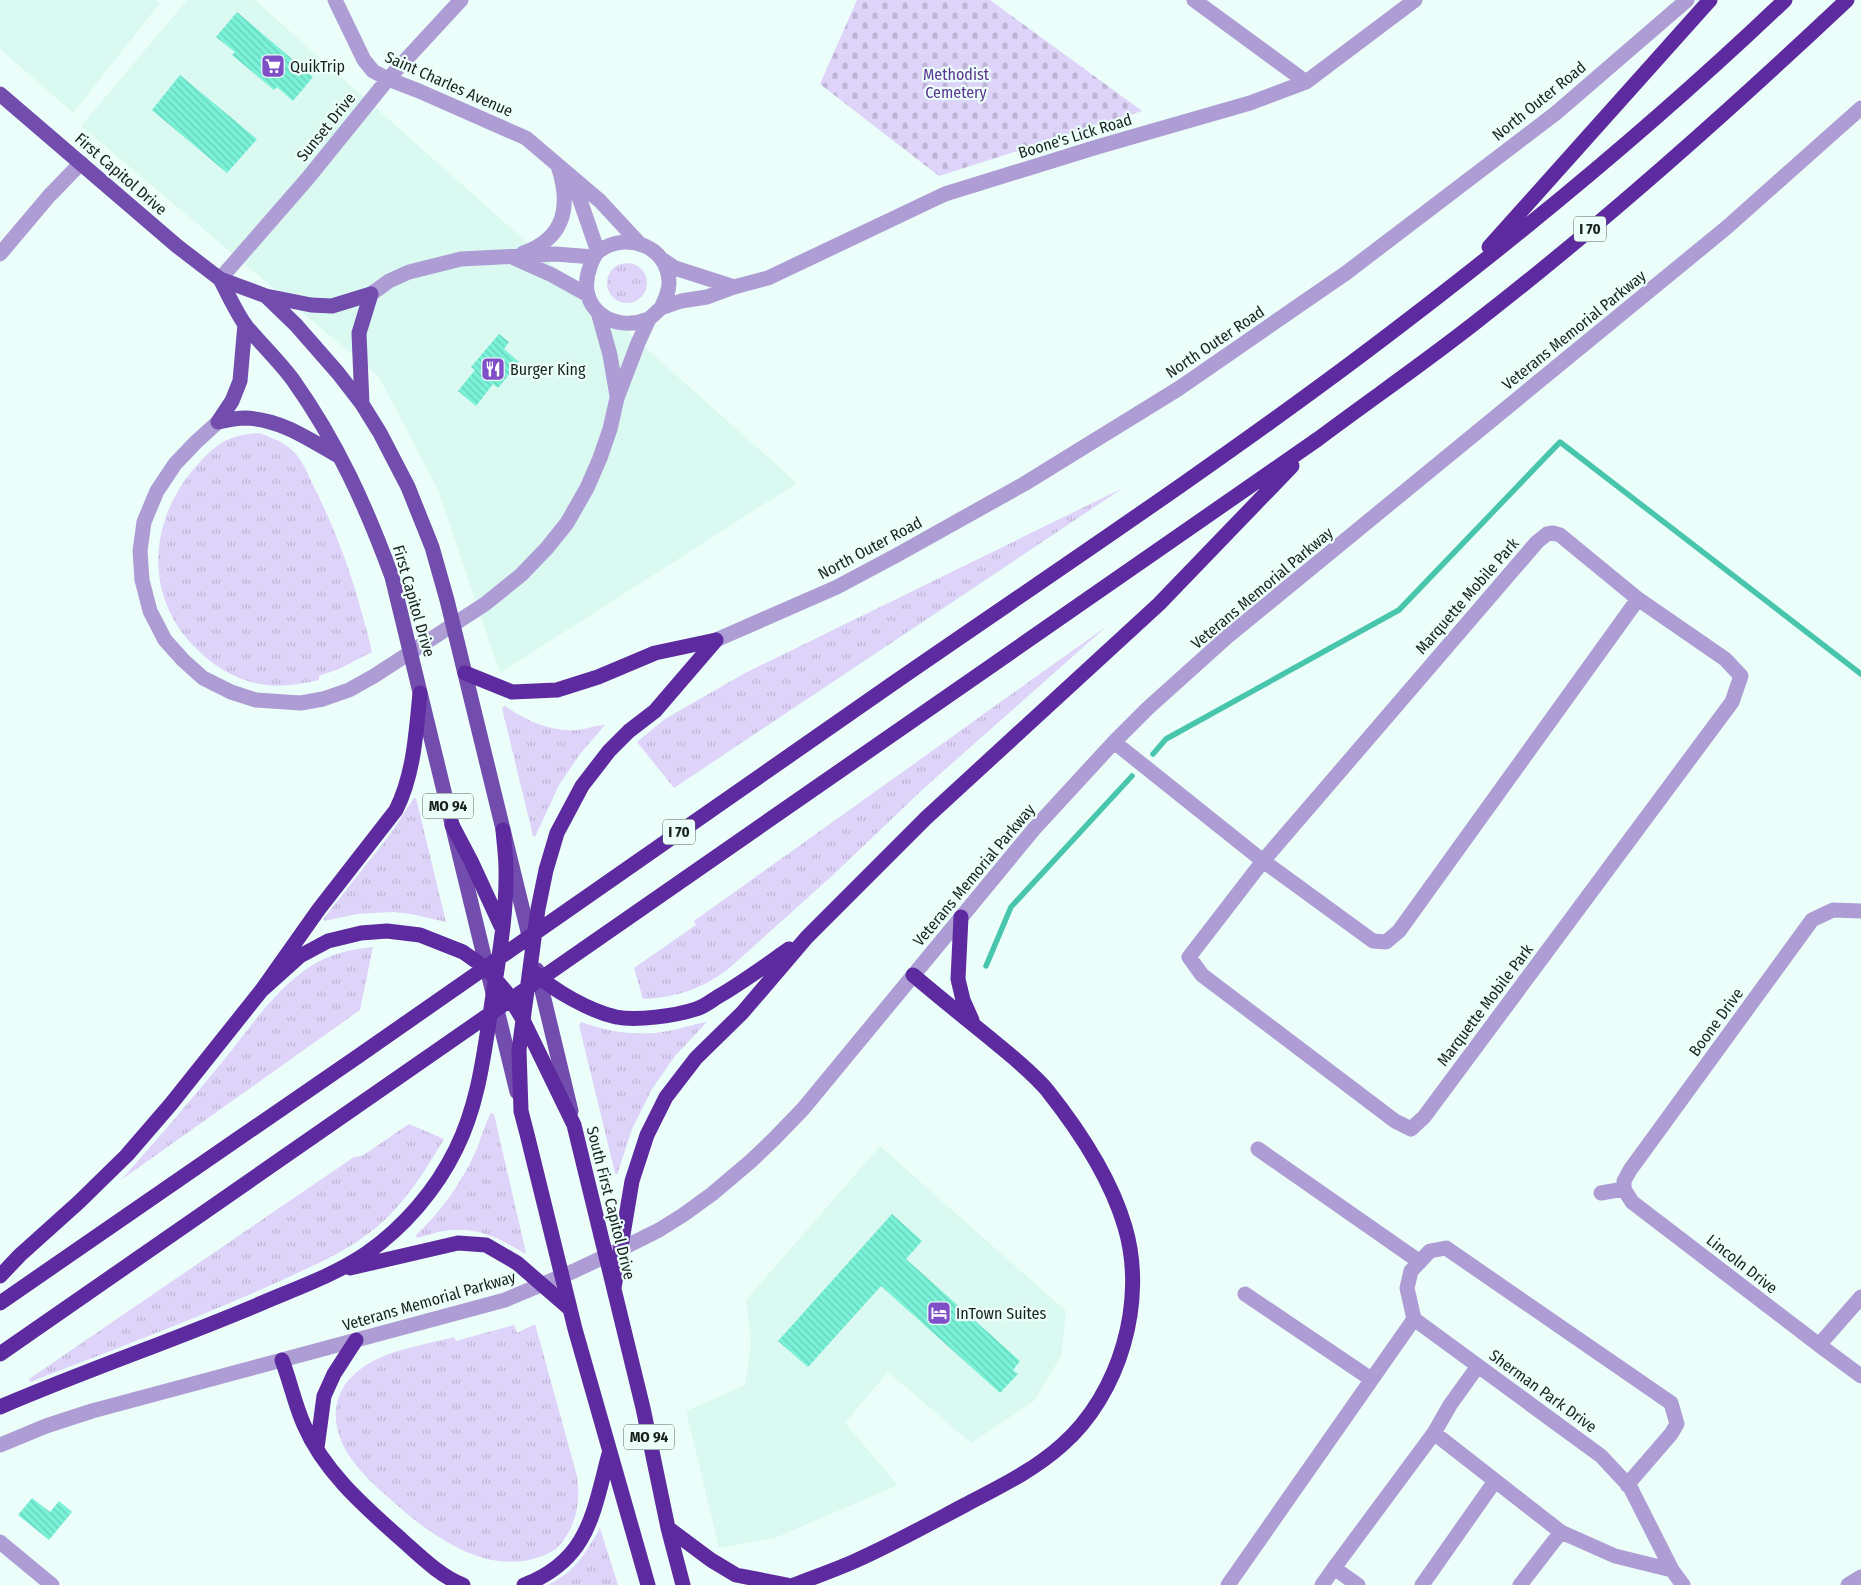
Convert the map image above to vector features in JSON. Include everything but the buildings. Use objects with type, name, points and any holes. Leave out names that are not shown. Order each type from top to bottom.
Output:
[{"type":"highway","points":[[1460,280],[1710,0]]},
{"type":"highway","name":"I 70","points":[[0,1303],[359,1056],[1186,480],[1356,359],[1460,280],[1564,196],[1666,109],[1785,0]]},
{"type":"highway","name":"I 70","points":[[0,1354],[1318,440],[1476,322],[1580,238],[1700,135],[1847,0]]},
{"type":"highway","points":[[614,1288],[632,1181],[647,1135],[666,1097],[696,1058],[742,1013],[807,937],[926,818],[1159,604],[1318,440]]},
{"type":"highway","points":[[465,673],[512,692],[557,690],[655,653],[716,640]]},
{"type":"highway","points":[[514,1053],[534,972],[532,950],[546,870],[557,833],[582,786],[609,751],[629,731],[655,711],[716,640]]},
{"type":"highway","points":[[0,1276],[127,1155],[171,1104],[261,990],[319,909],[396,810],[404,794],[410,774],[420,693]]},
{"type":"highway","points":[[452,825],[505,898]]},
{"type":"highway","points":[[0,1407],[222,1320],[339,1270],[367,1253],[391,1234],[411,1214],[436,1182],[455,1150],[468,1123],[480,1076],[505,898],[506,869],[503,830]]},
{"type":"highway","points":[[961,917],[958,979],[962,1000],[975,1026]]},
{"type":"highway","points":[[502,928],[519,955],[534,972],[562,994],[616,1017],[640,1018],[697,1009],[737,985],[807,937]]},
{"type":"highway","points":[[261,990],[300,956],[328,941],[361,933],[387,931],[420,935],[463,952],[507,993],[522,1018],[574,1125]]},
{"type":"highway","points":[[794,1585],[853,1562],[1018,1478],[1064,1444],[1082,1425],[1113,1374],[1123,1345],[1130,1315],[1132,1290],[1131,1256],[1125,1227],[1102,1170],[1046,1089],[1014,1058],[913,975]]},
{"type":"highway","name":"MO 94","points":[[514,1053],[521,1111],[569,1308],[648,1585]]},
{"type":"highway","name":"South First Capitol Drive","points":[[574,1125],[643,1408],[668,1528],[683,1585]]},
{"type":"highway","points":[[339,1270],[458,1243],[486,1245],[517,1263],[569,1308]]},
{"type":"highway","points":[[317,1448],[324,1396],[334,1374],[356,1340]]},
{"type":"highway","points":[[282,1360],[304,1425],[317,1448],[355,1498],[431,1564],[463,1585]]},
{"type":"highway","points":[[524,1585],[550,1572],[568,1558],[585,1534],[609,1452]]},
{"type":"highway","points":[[668,1528],[711,1560],[736,1575],[787,1585]]},
{"type":"main road","name":"First Capitol Drive","points":[[0,94],[177,246],[220,279],[266,296],[302,332],[362,404],[380,433],[408,487],[432,547],[447,600],[503,830]]},
{"type":"main road","name":"First Capitol Drive","points":[[220,279],[245,324],[292,379],[342,458],[371,520],[392,577],[475,919],[492,980]]},
{"type":"main road","points":[[266,296],[311,306],[332,306],[371,294]]},
{"type":"main road","points":[[362,404],[359,334],[371,294]]},
{"type":"main road","points":[[218,422],[232,401],[240,381],[245,324]]},
{"type":"main road","points":[[218,422],[244,418],[272,422],[288,428],[342,458]]},
{"type":"main road","points":[[505,898],[532,950]]},
{"type":"main road","name":"South First Capitol Drive","points":[[534,972],[551,1027],[574,1125]]},
{"type":"main road","name":"MO 94","points":[[492,980],[514,1053]]},
{"type":"street","name":"Saint Charles Avenue","points":[[335,0],[364,60],[373,70],[388,79],[419,90],[526,138],[600,201],[638,243]]},
{"type":"street","name":"Sunset Drive","points":[[220,279],[308,178],[388,79],[461,0]]},
{"type":"street","points":[[1194,0],[1306,82]]},
{"type":"street","name":"Boone's Lick Road","points":[[218,422],[175,464],[157,491],[144,522],[140,551],[142,580],[150,611],[166,640],[183,660],[202,678],[230,692],[256,700],[301,703],[323,699],[349,690],[374,676],[485,604],[522,575],[547,548],[567,523],[587,488],[605,444],[617,398],[648,319],[661,308],[682,301],[707,298],[734,287],[768,278],[945,194],[1097,147],[1250,103],[1306,82],[1415,0]]},
{"type":"street","name":"North Outer Road","points":[[716,640],[837,587],[897,555],[1024,484],[1178,390],[1346,274],[1556,113],[1687,0]]},
{"type":"street","name":"Veterans Memorial Parkway","points":[[0,1445],[46,1426],[92,1411],[504,1300],[574,1271],[659,1230],[712,1194],[751,1161],[802,1109],[1034,829],[1148,708],[1227,637],[1726,228],[1861,108]]},
{"type":"street","points":[[0,254],[49,196],[81,163]]},
{"type":"street","points":[[510,257],[531,250],[546,242],[562,218],[565,200],[564,185],[558,165]]},
{"type":"street","name":"Saint Charles Avenue","points":[[573,179],[596,254]]},
{"type":"street","points":[[371,294],[389,281],[409,272],[461,259],[555,254],[596,254],[617,243],[629,241],[652,250],[662,260],[675,268],[734,287]]},
{"type":"street","points":[[596,254],[587,274],[586,284],[588,295],[598,312],[618,324],[630,325],[648,319]]},
{"type":"street","points":[[510,257],[552,275],[588,295]]},
{"type":"street","points":[[661,308],[667,296],[669,283],[667,270],[662,260]]},
{"type":"street","name":"Boone's Lick Road","points":[[598,312],[610,355],[617,398]]},
{"type":"street","name":"Marquette Mobile Park","points":[[1554,533],[1560,535],[1638,598],[1725,659],[1741,676],[1732,702],[1424,1117],[1411,1129],[1395,1121],[1202,975],[1189,957],[1263,861],[1537,542],[1547,534],[1554,533]]},
{"type":"street","points":[[1114,742],[1263,861],[1373,942],[1386,942],[1399,931],[1638,598]]},
{"type":"street","name":"Boone Drive","points":[[1624,1189],[1624,1181],[1630,1170],[1812,920],[1833,910],[1861,911]]},
{"type":"street","points":[[1258,1149],[1420,1262]]},
{"type":"street","points":[[1602,1193],[1624,1189]]},
{"type":"street","name":"Lincoln Drive","points":[[1624,1189],[1632,1202],[1861,1376]]},
{"type":"street","points":[[1228,1585],[1414,1319],[1407,1288],[1411,1271],[1430,1252],[1446,1248],[1671,1404],[1677,1424],[1628,1484]]},
{"type":"street","points":[[1245,1294],[1371,1379]]},
{"type":"street","points":[[1819,1345],[1861,1297]]},
{"type":"street","name":"Sherman Park Drive","points":[[1414,1319],[1601,1456],[1628,1484],[1672,1570],[1682,1585]]},
{"type":"street","points":[[1322,1585],[1434,1433],[1450,1405],[1478,1366]]},
{"type":"street","points":[[1434,1433],[1561,1532],[1615,1556],[1672,1570]]},
{"type":"street","points":[[1422,1585],[1495,1481]]},
{"type":"street","points":[[1520,1585],[1561,1532]]},
{"type":"street","points":[[0,1542],[52,1585]]},
{"type":"street","points":[[1334,1568],[1358,1585]]},
{"type":"street","points":[[1848,1585],[1861,1577]]},
{"type":"shaded area","points":[[0,0],[157,0],[160,3],[73,113],[0,49]]},
{"type":"shaded area","points":[[187,0],[255,0],[797,483],[500,673],[438,490],[379,377],[81,126]]},
{"type":"shaded area","points":[[880,1146],[1066,1311],[1061,1356],[1034,1401],[971,1443],[888,1372],[845,1423],[898,1485],[775,1538],[719,1548],[686,1411],[745,1385],[751,1344],[746,1300]]},
{"type":"green space","name":"Methodist Cemetery","points":[[857,0],[990,0],[1142,111],[939,176],[820,84]]},
{"type":"green space","points":[[631,263],[638,266],[644,272],[647,283],[646,291],[638,300],[631,303],[623,303],[616,300],[608,291],[607,279],[610,272],[619,264]]},
{"type":"green space","points":[[259,433],[287,446],[299,457],[305,467],[342,551],[372,652],[339,669],[319,676],[319,680],[292,685],[266,685],[248,681],[223,670],[202,654],[183,634],[170,612],[162,589],[158,565],[160,540],[166,516],[177,493],[206,455],[221,443],[238,436]]},
{"type":"green space","points":[[1123,488],[674,788],[637,742],[665,719],[745,673]]},
{"type":"green space","points":[[1107,626],[922,790],[833,875],[726,971],[697,988],[666,997],[643,999],[634,968],[696,925],[694,921]]},
{"type":"green space","points":[[505,706],[530,721],[558,729],[578,730],[605,725],[580,754],[559,785],[535,837],[533,836],[502,708]]},
{"type":"green space","points":[[414,798],[416,798],[446,922],[393,912],[357,914],[324,921],[324,918],[391,833]]},
{"type":"green space","points":[[373,947],[360,1010],[121,1180],[198,1091],[274,997],[298,975],[326,958],[349,951]]},
{"type":"green space","points":[[581,1022],[627,1033],[650,1033],[707,1022],[675,1056],[652,1089],[632,1129],[617,1175],[579,1025]]},
{"type":"green space","points":[[491,1113],[494,1114],[526,1253],[486,1234],[466,1230],[441,1232],[417,1238],[416,1235],[450,1197],[475,1153]]},
{"type":"green space","points":[[409,1124],[444,1139],[422,1174],[397,1207],[378,1226],[352,1245],[325,1260],[239,1299],[30,1382],[29,1379],[354,1157],[362,1156]]},
{"type":"green space","points":[[535,1324],[577,1476],[578,1496],[576,1515],[568,1533],[556,1549],[534,1559],[511,1562],[489,1559],[467,1552],[425,1528],[372,1483],[350,1457],[342,1442],[337,1427],[336,1412],[339,1397],[346,1383],[358,1371],[384,1356],[404,1349],[454,1337],[456,1341],[514,1325],[517,1333]]},
{"type":"green space","points":[[600,1528],[618,1585],[547,1585],[565,1574],[579,1561]]},
{"type":"waterway","points":[[1153,754],[1166,739],[1399,610],[1560,442],[1861,674]]},
{"type":"waterway","points":[[986,966],[1011,907],[1132,776]]},
{"type":"place","name":"QuikTrip","points":[[273,66]]},
{"type":"place","name":"Burger King","points":[[493,369]]},
{"type":"place","name":"InTown Suites","points":[[939,1313]]}]
